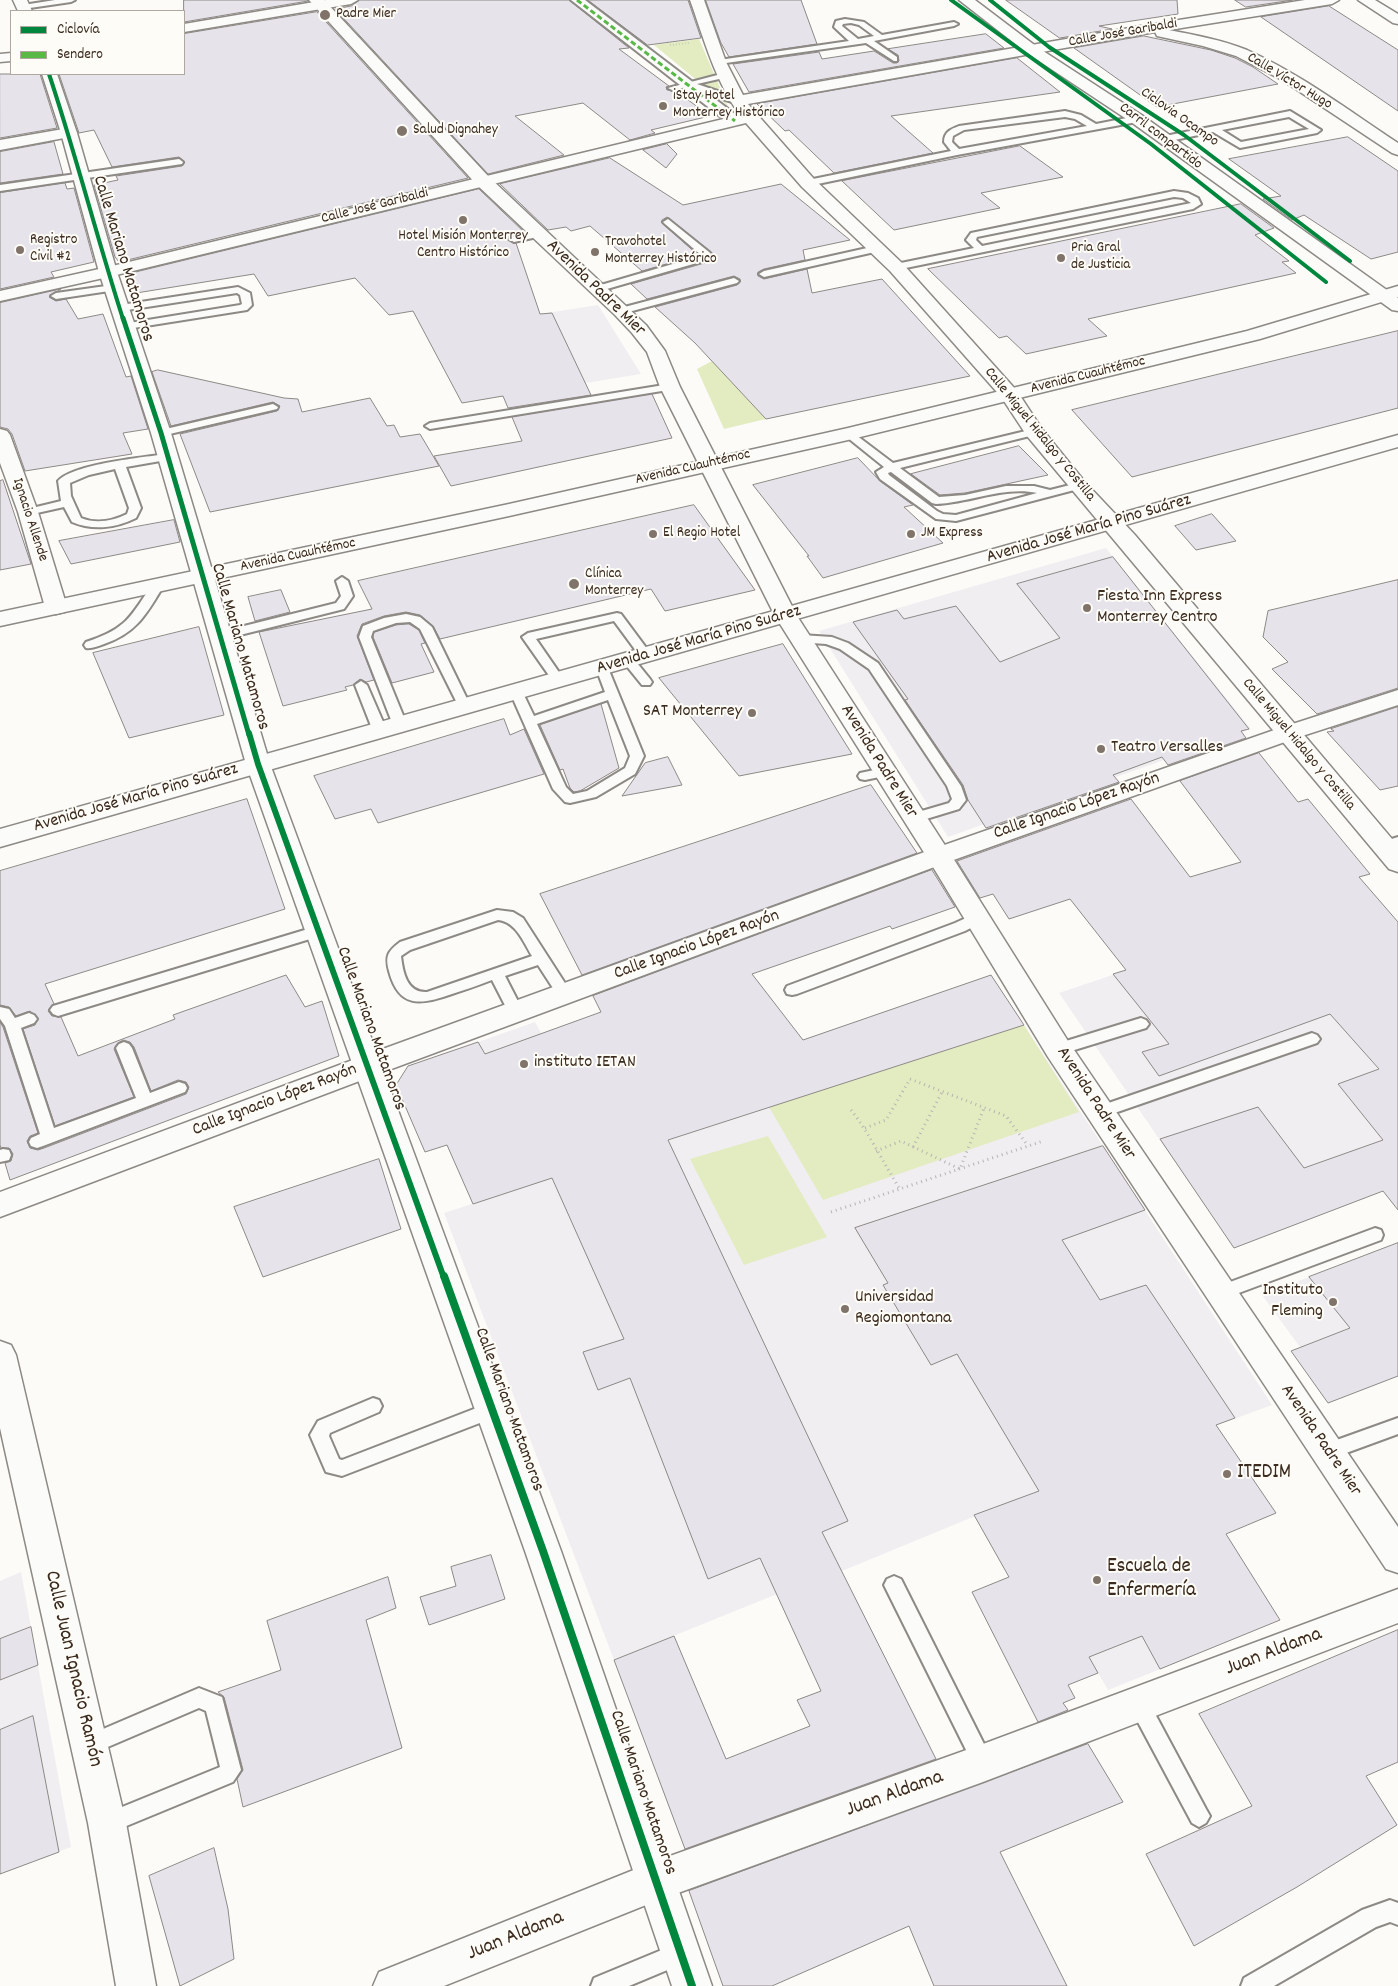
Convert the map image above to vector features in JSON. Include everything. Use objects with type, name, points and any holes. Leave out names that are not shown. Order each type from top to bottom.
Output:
[{"type":"main road","points":[[185,28],[318,3],[350,0]]},
{"type":"main road","name":"Calle Miguel Hidalgo y Costilla","points":[[697,0],[722,68],[738,101],[742,119],[896,267],[1010,395],[1034,432],[1078,486],[1288,733],[1393,850]]},
{"type":"main road","points":[[966,0],[1032,50],[1137,119],[1390,293],[1398,306]]},
{"type":"main road","name":"Calle José Garibaldi","points":[[738,101],[1141,30],[1332,0]]},
{"type":"main road","points":[[1365,0],[1398,20]]},
{"type":"main road","name":"Avenida Padre Mier","points":[[318,3],[483,181],[621,311],[639,329],[656,351],[670,387],[708,464],[793,628],[875,774],[913,818],[939,856],[1058,1049],[1398,1557]]},
{"type":"main road","name":"Calle Víctor Hugo","points":[[1141,30],[1175,35],[1241,53],[1287,77],[1398,150]]},
{"type":"main road","name":"Calle Mariano Matamoros","points":[[49,75],[69,133],[117,298],[164,445],[258,764],[543,1550],[692,1986]]},
{"type":"main road","name":"Calle José Garibaldi","points":[[0,296],[117,298],[483,181],[742,119]]},
{"type":"main road","points":[[0,145],[69,133]]},
{"type":"main road","name":"Avenida Cuauhtémoc","points":[[0,619],[500,512],[848,434],[1010,395],[1253,335],[1390,293],[1398,282]]},
{"type":"main road","name":"Avenida José María Pino Suárez","points":[[0,838],[638,658],[793,628],[1112,524],[1398,441]]},
{"type":"main road","name":"Ignacio Allende","points":[[2,447],[28,512],[56,607]]},
{"type":"main road","name":"Calle Ignacio López Rayón","points":[[0,1205],[368,1066],[939,856],[1288,733],[1398,697]]},
{"type":"main road","name":"Calle Juan Ignacio Ramón","points":[[0,1354],[81,1701],[89,1746],[107,1823],[136,1986]]},
{"type":"main road","name":"Juan Aldama","points":[[393,1986],[656,1882],[983,1763],[1398,1606]]},
{"type":"street","points":[[577,0],[687,84],[742,119]]},
{"type":"lane","points":[[23,6],[71,0]]},
{"type":"lane","points":[[856,42],[838,27],[838,23],[851,20],[860,21],[881,38]]},
{"type":"lane","points":[[672,88],[687,84],[722,68],[954,24]]},
{"type":"lane","points":[[868,40],[894,59]]},
{"type":"lane","points":[[687,84],[738,101]]},
{"type":"lane","points":[[958,152],[948,142],[947,138],[949,134],[962,128],[1058,114],[1078,117],[1094,126]]},
{"type":"lane","points":[[1165,139],[1215,129],[1290,114],[1318,130],[1240,145],[1215,129]]},
{"type":"lane","points":[[808,183],[958,152],[1137,119]]},
{"type":"lane","points":[[0,188],[179,162]]},
{"type":"lane","points":[[896,267],[980,250],[1193,206],[1196,204],[1195,200],[1185,195],[1174,194],[974,235],[970,240],[980,250]]},
{"type":"lane","points":[[597,289],[704,258],[706,254],[668,222]]},
{"type":"lane","points":[[514,239],[538,234]]},
{"type":"lane","points":[[764,274],[876,249]]},
{"type":"lane","points":[[621,311],[734,281]]},
{"type":"lane","points":[[56,296],[178,299],[238,290],[245,293],[248,305],[243,308],[185,317],[117,298]]},
{"type":"lane","points":[[178,299],[185,317]]},
{"type":"lane","points":[[430,426],[670,387]]},
{"type":"lane","points":[[120,466],[135,508],[132,516],[125,520],[92,524],[76,520],[68,503],[64,481],[82,473],[120,466],[164,445],[273,407]]},
{"type":"lane","points":[[1034,432],[891,467],[882,472],[884,476],[940,517],[956,518],[1078,486]]},
{"type":"lane","points":[[848,434],[936,501],[953,500],[1027,487],[1050,494]]},
{"type":"lane","points":[[28,512],[68,503]]},
{"type":"lane","points":[[220,636],[330,613],[346,600],[347,596],[342,581]]},
{"type":"lane","points":[[90,645],[115,637],[132,625],[158,586]]},
{"type":"lane","points":[[559,680],[528,637],[617,617],[638,658],[646,682]]},
{"type":"lane","points":[[390,728],[365,637],[367,629],[376,625],[412,618],[422,623],[428,630],[465,707]]},
{"type":"lane","points":[[793,628],[844,646],[874,666],[954,786],[959,800],[954,806],[913,818]]},
{"type":"lane","points":[[516,692],[560,789],[570,799],[590,794],[630,771],[637,756],[602,668]]},
{"type":"lane","points":[[361,685],[390,728]]},
{"type":"lane","points":[[530,722],[612,694]]},
{"type":"lane","points":[[541,958],[428,996],[415,997],[405,991],[394,964],[394,954],[405,946],[497,915],[508,916],[518,922],[565,995]]},
{"type":"lane","points":[[792,990],[960,927],[977,918]]},
{"type":"lane","points":[[58,1010],[318,931]]},
{"type":"lane","points":[[496,973],[516,1012]]},
{"type":"lane","points":[[0,1012],[4,1013],[12,1025],[43,1140],[179,1088]]},
{"type":"lane","points":[[12,1025],[29,1019]]},
{"type":"lane","points":[[1058,1049],[1141,1024]]},
{"type":"lane","points":[[1100,1112],[1312,1039]]},
{"type":"lane","points":[[124,1048],[145,1101]]},
{"type":"lane","points":[[1220,1293],[1375,1235]]},
{"type":"lane","points":[[373,1406],[324,1427],[319,1435],[333,1466],[342,1468],[492,1410]]},
{"type":"lane","points":[[1328,1452],[1398,1426]]},
{"type":"lane","points":[[894,1585],[983,1763]]},
{"type":"lane","points":[[89,1746],[199,1698],[215,1704],[231,1770],[226,1775],[107,1823]]},
{"type":"lane","points":[[1139,1704],[1199,1816]]},
{"type":"lane","points":[[1252,1986],[1370,1918],[1390,1911],[1398,1914]]},
{"type":"lane","points":[[602,1986],[681,1953]]},
{"type":"path","points":[[640,49],[711,40]]},
{"type":"path","points":[[865,1128],[886,1120],[910,1079],[1006,1116],[1028,1146]]},
{"type":"path","points":[[913,1147],[942,1092]]},
{"type":"path","points":[[960,1169],[984,1108]]},
{"type":"path","points":[[851,1110],[865,1128],[876,1151],[900,1189]]},
{"type":"path","points":[[876,1151],[901,1141],[960,1169]]},
{"type":"path","points":[[831,1212],[1043,1141]]},
{"type":"shaded area","points":[[598,305],[641,374],[462,403],[424,332]]},
{"type":"shaded area","points":[[1106,548],[1251,729],[948,837],[819,631]]},
{"type":"shaded area","points":[[1258,926],[1378,1069],[1338,1084],[1383,1140],[1203,1203],[1059,993]]},
{"type":"shaded area","name":"instituto IETAN","points":[[535,1022],[578,1098],[517,1119],[478,1042]]},
{"type":"shaded area","name":"Universidad Regiomontana","points":[[1024,1025],[1272,1405],[1087,1473],[1193,1656],[1108,1690],[1002,1505],[842,1571],[777,1594],[614,1660],[444,1213]]},
{"type":"shaded area","name":"Instituto Fleming","points":[[1398,1243],[1398,1309],[1300,1347],[1262,1295]]},
{"type":"shaded area","points":[[21,1572],[71,1847],[0,1874],[0,1581]]},
{"type":"green space","points":[[699,39],[728,106],[654,45]]},
{"type":"green space","points":[[712,361],[766,419],[724,429],[697,369]]},
{"type":"green space","points":[[1024,1025],[1079,1112],[823,1200],[769,1107]]},
{"type":"green space","points":[[768,1136],[827,1237],[744,1265],[690,1159]]},
{"type":"building","points":[[184,0],[308,1],[185,22]]},
{"type":"building","points":[[360,0],[569,0],[629,48],[619,49],[669,86],[666,87],[667,90],[676,91],[710,116],[651,130],[655,133],[630,140],[583,103],[515,116],[564,155],[488,174],[335,9],[351,6]]},
{"type":"building","points":[[588,0],[688,0],[701,38],[648,45]]},
{"type":"building","points":[[706,0],[801,0],[817,44],[729,57],[721,43]]},
{"type":"building","points":[[1006,0],[1177,0],[1178,14],[1099,26],[1112,29],[1060,38]]},
{"type":"building","points":[[1235,0],[1293,0],[1246,7]]},
{"type":"building","points":[[1329,6],[1398,50],[1398,111],[1261,17]]},
{"type":"building","points":[[317,12],[468,178],[119,262],[115,257],[94,185],[118,180],[116,176],[182,166],[185,162],[179,157],[112,167],[94,130],[79,133],[59,75],[185,75],[185,34]]},
{"type":"building","points":[[986,34],[1004,48],[749,92],[733,64],[819,52],[822,59],[874,51],[893,63],[897,63],[899,61],[898,55],[888,49]]},
{"type":"building","points":[[1144,36],[1211,50],[1235,58],[1253,67],[1278,84],[1157,107],[1074,48]]},
{"type":"building","points":[[1017,58],[1060,92],[891,116],[933,153],[834,173],[789,130],[785,131],[757,104]]},
{"type":"building","points":[[0,74],[40,75],[57,128],[0,138]]},
{"type":"building","points":[[1348,137],[1398,171],[1398,252],[1371,259],[1304,215],[1292,220],[1263,199],[1281,196],[1229,159]]},
{"type":"building","points":[[54,142],[63,174],[0,183],[0,152]]},
{"type":"building","points":[[667,144],[677,154],[666,168],[643,150]]},
{"type":"building","points":[[1020,146],[1063,177],[981,193],[1000,208],[894,230],[842,181]]},
{"type":"building","points":[[610,158],[683,205],[781,184],[850,240],[803,250],[805,260],[764,269],[758,272],[758,276],[764,279],[807,269],[812,293],[882,279],[970,376],[766,419],[695,343],[655,307],[737,285],[740,279],[734,276],[647,299],[631,284],[708,262],[713,254],[710,251],[667,217],[662,220],[662,223],[698,255],[642,271],[590,226],[571,231],[566,227],[548,230],[500,184]]},
{"type":"building","points":[[65,183],[67,189],[74,188],[94,262],[51,272],[54,277],[0,289],[0,193]]},
{"type":"building","points":[[479,189],[524,232],[511,235],[507,239],[516,243],[540,314],[552,313],[591,395],[508,408],[503,396],[462,403],[413,311],[389,315],[355,278],[268,296],[254,274],[130,294],[125,275]]},
{"type":"building","points":[[1241,204],[1274,228],[1255,235],[1289,261],[1282,262],[1296,273],[1088,319],[1107,336],[1026,354],[1007,336],[999,338],[928,269]]},
{"type":"building","points":[[61,289],[49,297],[56,301],[66,299],[78,319],[103,314],[126,377],[131,376],[148,429],[123,433],[132,454],[25,471],[12,434],[8,429],[0,427],[0,303]]},
{"type":"building","points":[[1398,331],[1398,408],[1132,477],[1072,410]]},
{"type":"building","points":[[158,370],[284,398],[298,399],[302,412],[370,398],[387,426],[394,425],[400,437],[420,434],[439,466],[210,512],[180,434],[277,411],[280,406],[273,402],[171,426],[152,372]]},
{"type":"building","points":[[652,394],[672,438],[451,486],[434,456],[522,441],[512,417]]},
{"type":"building","points":[[1019,446],[1048,475],[965,493],[940,495],[911,474]]},
{"type":"building","points":[[858,458],[880,481],[913,505],[904,507],[943,543],[823,578],[807,556],[809,556],[753,485]]},
{"type":"building","points":[[3,480],[31,564],[0,570],[0,481]]},
{"type":"building","points":[[694,505],[755,590],[665,611],[651,589],[440,639],[433,626],[420,615],[406,612],[384,616],[362,624],[357,636],[374,680],[366,682],[360,679],[353,685],[345,687],[347,690],[283,706],[259,632],[372,609],[358,581]]},
{"type":"building","points":[[1212,514],[1236,541],[1196,550],[1175,526]]},
{"type":"building","points":[[174,520],[180,542],[71,564],[59,541]]},
{"type":"building","points":[[1113,557],[1249,729],[1241,731],[1246,738],[1168,765],[1162,757],[1113,775],[1119,782],[986,828],[968,800],[963,785],[905,700],[908,699],[853,622],[897,610],[904,619],[956,606],[1000,662],[1060,638],[1017,584]]},
{"type":"building","points":[[1398,580],[1398,688],[1317,714],[1272,669],[1288,662],[1263,637],[1268,611]]},
{"type":"building","points":[[281,590],[290,612],[255,621],[248,597]]},
{"type":"building","points":[[409,624],[419,630],[425,643],[421,644],[434,672],[392,683],[373,637],[374,632],[396,625]]},
{"type":"building","points":[[199,627],[224,715],[129,738],[93,653]]},
{"type":"building","points":[[783,644],[852,754],[739,776],[659,678]]},
{"type":"building","points":[[601,704],[619,768],[580,791],[574,792],[570,788],[563,769],[560,770],[540,725]]},
{"type":"building","points":[[1398,707],[1398,786],[1380,790],[1327,732],[1334,731],[1331,729]]},
{"type":"building","points":[[504,719],[510,735],[524,729],[544,774],[378,823],[371,809],[335,819],[314,776]]},
{"type":"building","points":[[1259,753],[1298,802],[1308,799],[1370,874],[1359,877],[1398,922],[1398,1210],[1383,1191],[1234,1248],[1160,1139],[1258,1107],[1304,1168],[1383,1140],[1338,1084],[1379,1069],[1330,1014],[1159,1076],[1142,1052],[1169,1044],[1113,974],[1126,970],[1070,899],[1009,919],[993,894],[980,898],[957,861],[1131,799],[1190,877],[1241,862],[1180,781]]},
{"type":"building","points":[[668,757],[682,785],[622,796],[645,763]]},
{"type":"building","points":[[871,785],[917,853],[582,975],[540,894]]},
{"type":"building","points":[[247,799],[285,909],[45,984],[54,1004],[48,1011],[52,1016],[61,1017],[78,1056],[175,1019],[173,1015],[286,975],[305,1007],[322,1001],[339,1056],[10,1180],[5,1163],[11,1161],[13,1154],[9,1148],[1,1148],[0,1145],[0,1022],[38,1133],[30,1136],[27,1141],[30,1148],[38,1150],[44,1148],[186,1094],[189,1087],[186,1082],[178,1080],[151,1091],[134,1047],[130,1042],[123,1040],[114,1049],[134,1097],[55,1126],[23,1029],[35,1025],[38,1018],[30,1011],[16,1016],[9,1007],[0,1005],[0,871]]},
{"type":"building","points":[[932,870],[955,907],[892,929],[890,926],[752,974],[803,1040],[991,975],[1024,1025],[668,1140],[848,1521],[822,1532],[936,1759],[685,1849],[614,1660],[674,1636],[726,1759],[810,1726],[797,1700],[821,1691],[760,1558],[708,1579],[630,1378],[598,1390],[583,1352],[624,1339],[552,1178],[473,1204],[447,1145],[425,1152],[396,1085],[408,1066],[478,1042],[485,1054],[601,1012],[593,996]]},
{"type":"building","points":[[1103,1146],[1145,1210],[1062,1240],[1100,1300],[1146,1285],[1235,1418],[1216,1425],[1276,1513],[1226,1534],[1280,1620],[1160,1669],[1142,1636],[1089,1657],[1098,1673],[1068,1685],[1075,1698],[1063,1703],[1068,1710],[1038,1722],[972,1592],[1009,1577],[974,1515],[1039,1491],[957,1354],[931,1365],[883,1285],[888,1283],[855,1228]]},
{"type":"building","points":[[379,1159],[401,1229],[263,1277],[234,1207]]},
{"type":"building","points":[[1398,1243],[1398,1376],[1328,1403],[1291,1351],[1350,1328],[1309,1277]]},
{"type":"building","points":[[491,1555],[505,1599],[429,1625],[420,1597],[456,1586],[451,1567]]},
{"type":"building","points":[[388,1577],[396,1608],[366,1620],[402,1748],[243,1807],[237,1779],[243,1770],[224,1697],[218,1692],[281,1670],[267,1621]]},
{"type":"building","points":[[31,1627],[38,1665],[0,1680],[0,1639]]},
{"type":"building","points":[[1398,1630],[1398,1762],[1366,1776],[1397,1825],[1297,1887],[1194,1946],[1146,1854],[1252,1806],[1199,1714]]},
{"type":"building","points":[[33,1716],[59,1852],[0,1874],[0,1730]]},
{"type":"building","points":[[1088,1744],[1123,1802],[1000,1852],[1067,1986],[934,1986],[909,1926],[772,1986],[723,1986],[689,1891]]},
{"type":"building","points":[[214,1848],[228,1909],[234,1959],[180,1986],[149,1876]]},
{"type":"marked path","points":[[577,0],[735,121]]},
{"type":"cycle path","name":"Carril compartido","points":[[951,0],[1151,144],[1326,282]]},
{"type":"cycle path","name":"Ciclovia Ocampo","points":[[990,0],[1049,47],[1184,135],[1350,261]]},
{"type":"cycle path","points":[[49,75],[69,133],[108,272],[161,433],[258,764],[543,1551],[692,1986]]},
{"type":"place","name":"Padre Mier","points":[[325,15]]},
{"type":"place","name":"iStay Hotel Monterrey Histórico","points":[[663,106]]},
{"type":"place","name":"Salud Dignahey","points":[[402,131]]},
{"type":"place","name":"Hotel Misión Monterrey Centro Histórico","points":[[463,220]]},
{"type":"place","name":"Registro Civil #2","points":[[20,250]]},
{"type":"place","name":"Travohotel Monterrey Histórico","points":[[595,252]]},
{"type":"place","name":"Pria Gral de Justicia","points":[[1061,258]]},
{"type":"place","name":"El Regio Hotel","points":[[653,534]]},
{"type":"place","name":"JM Express","points":[[911,534]]},
{"type":"place","name":"Clínica Monterrey","points":[[574,584]]},
{"type":"place","name":"Fiesta Inn Express Monterrey Centro","points":[[1087,608]]},
{"type":"place","name":"SAT Monterrey","points":[[752,713]]},
{"type":"place","name":"Teatro Versalles","points":[[1101,749]]},
{"type":"place","name":"instituto IETAN","points":[[524,1064]]},
{"type":"place","name":"Instituto Fleming","points":[[1333,1302]]},
{"type":"place","name":"Universidad Regiomontana","points":[[845,1309]]},
{"type":"place","name":"ITEDIM","points":[[1227,1474]]},
{"type":"place","name":"Escuela de Enfermería","points":[[1097,1580]]}]
